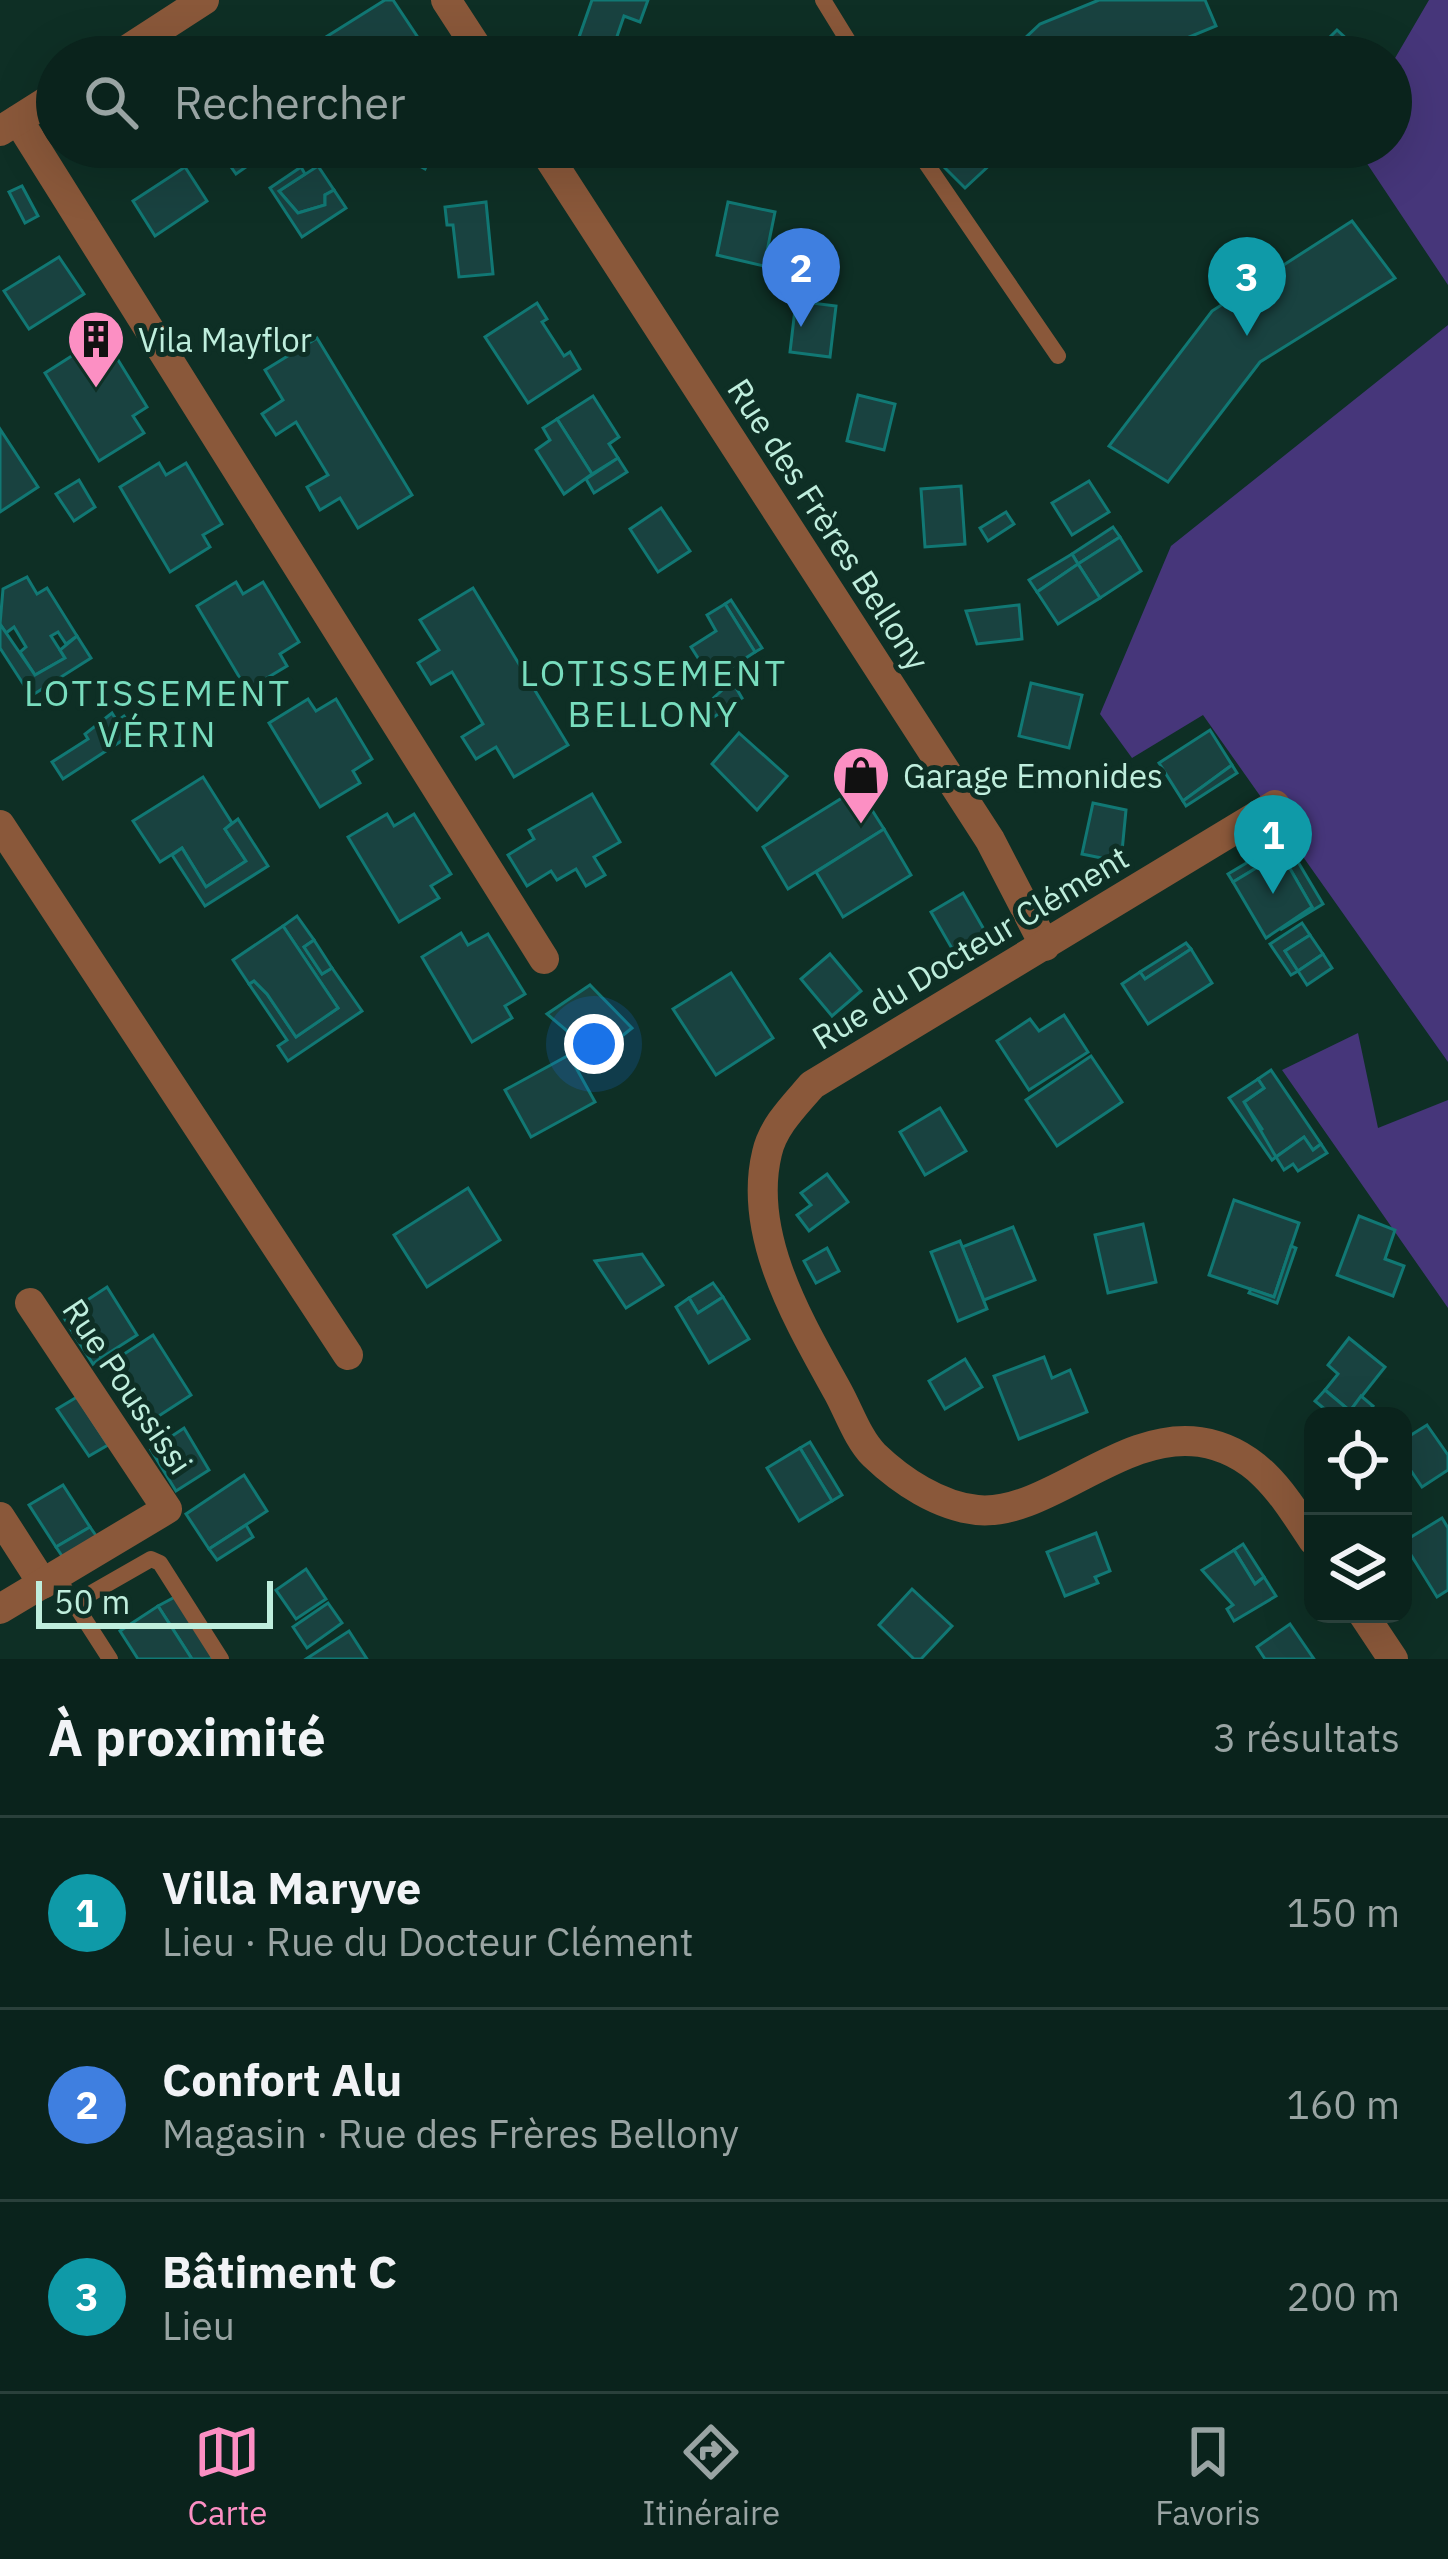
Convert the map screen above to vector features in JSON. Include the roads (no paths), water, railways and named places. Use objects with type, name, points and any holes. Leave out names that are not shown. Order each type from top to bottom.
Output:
[{"type":"street","points":[[148,36],[204,0]]},
{"type":"street","points":[[446,0],[469,36]]},
{"type":"street","points":[[36,108],[9,125],[36,167]]},
{"type":"street","points":[[37,168],[544,959]]},
{"type":"street","name":"Rue des Frères Bellony","points":[[556,168],[990,840],[1045,946]]},
{"type":"street","name":"Rue du Docteur Clément","points":[[1275,805],[812,1085],[784,1118],[767,1152],[765,1196],[790,1304],[870,1451],[905,1482],[978,1510],[1012,1506],[1133,1451],[1200,1442],[1261,1469],[1304,1528]]},
{"type":"street","points":[[0,825],[348,1355]]},
{"type":"street","name":"Rue Poussissi","points":[[30,1303],[167,1509],[50,1580]]},
{"type":"street","points":[[0,1516],[50,1580],[0,1609]]},
{"type":"street","points":[[1369,1623],[1393,1659]]},
{"type":"lane","points":[[823,0],[845,36]]},
{"type":"lane","points":[[929,168],[1058,356]]},
{"type":"lane","points":[[74,1604],[141,1562],[160,1563],[221,1659]]},
{"type":"lane","points":[[50,1580],[74,1604],[110,1659]]},
{"type":"place","name":"Confort Alu","points":[[801,327]]},
{"type":"place","name":"Bâtiment C","points":[[1247,336]]},
{"type":"place","name":"Vila Mayflor","points":[[96,390]]},
{"type":"place","name":"Garage Emonides","points":[[861,826]]},
{"type":"place","name":"Villa Maryve","points":[[1273,894]]},
{"type":"district","name":"LOTISSEMENT BELLONY","points":[[654,692]]},
{"type":"district","name":"LOTISSEMENT VÉRIN","points":[[158,712]]}]
